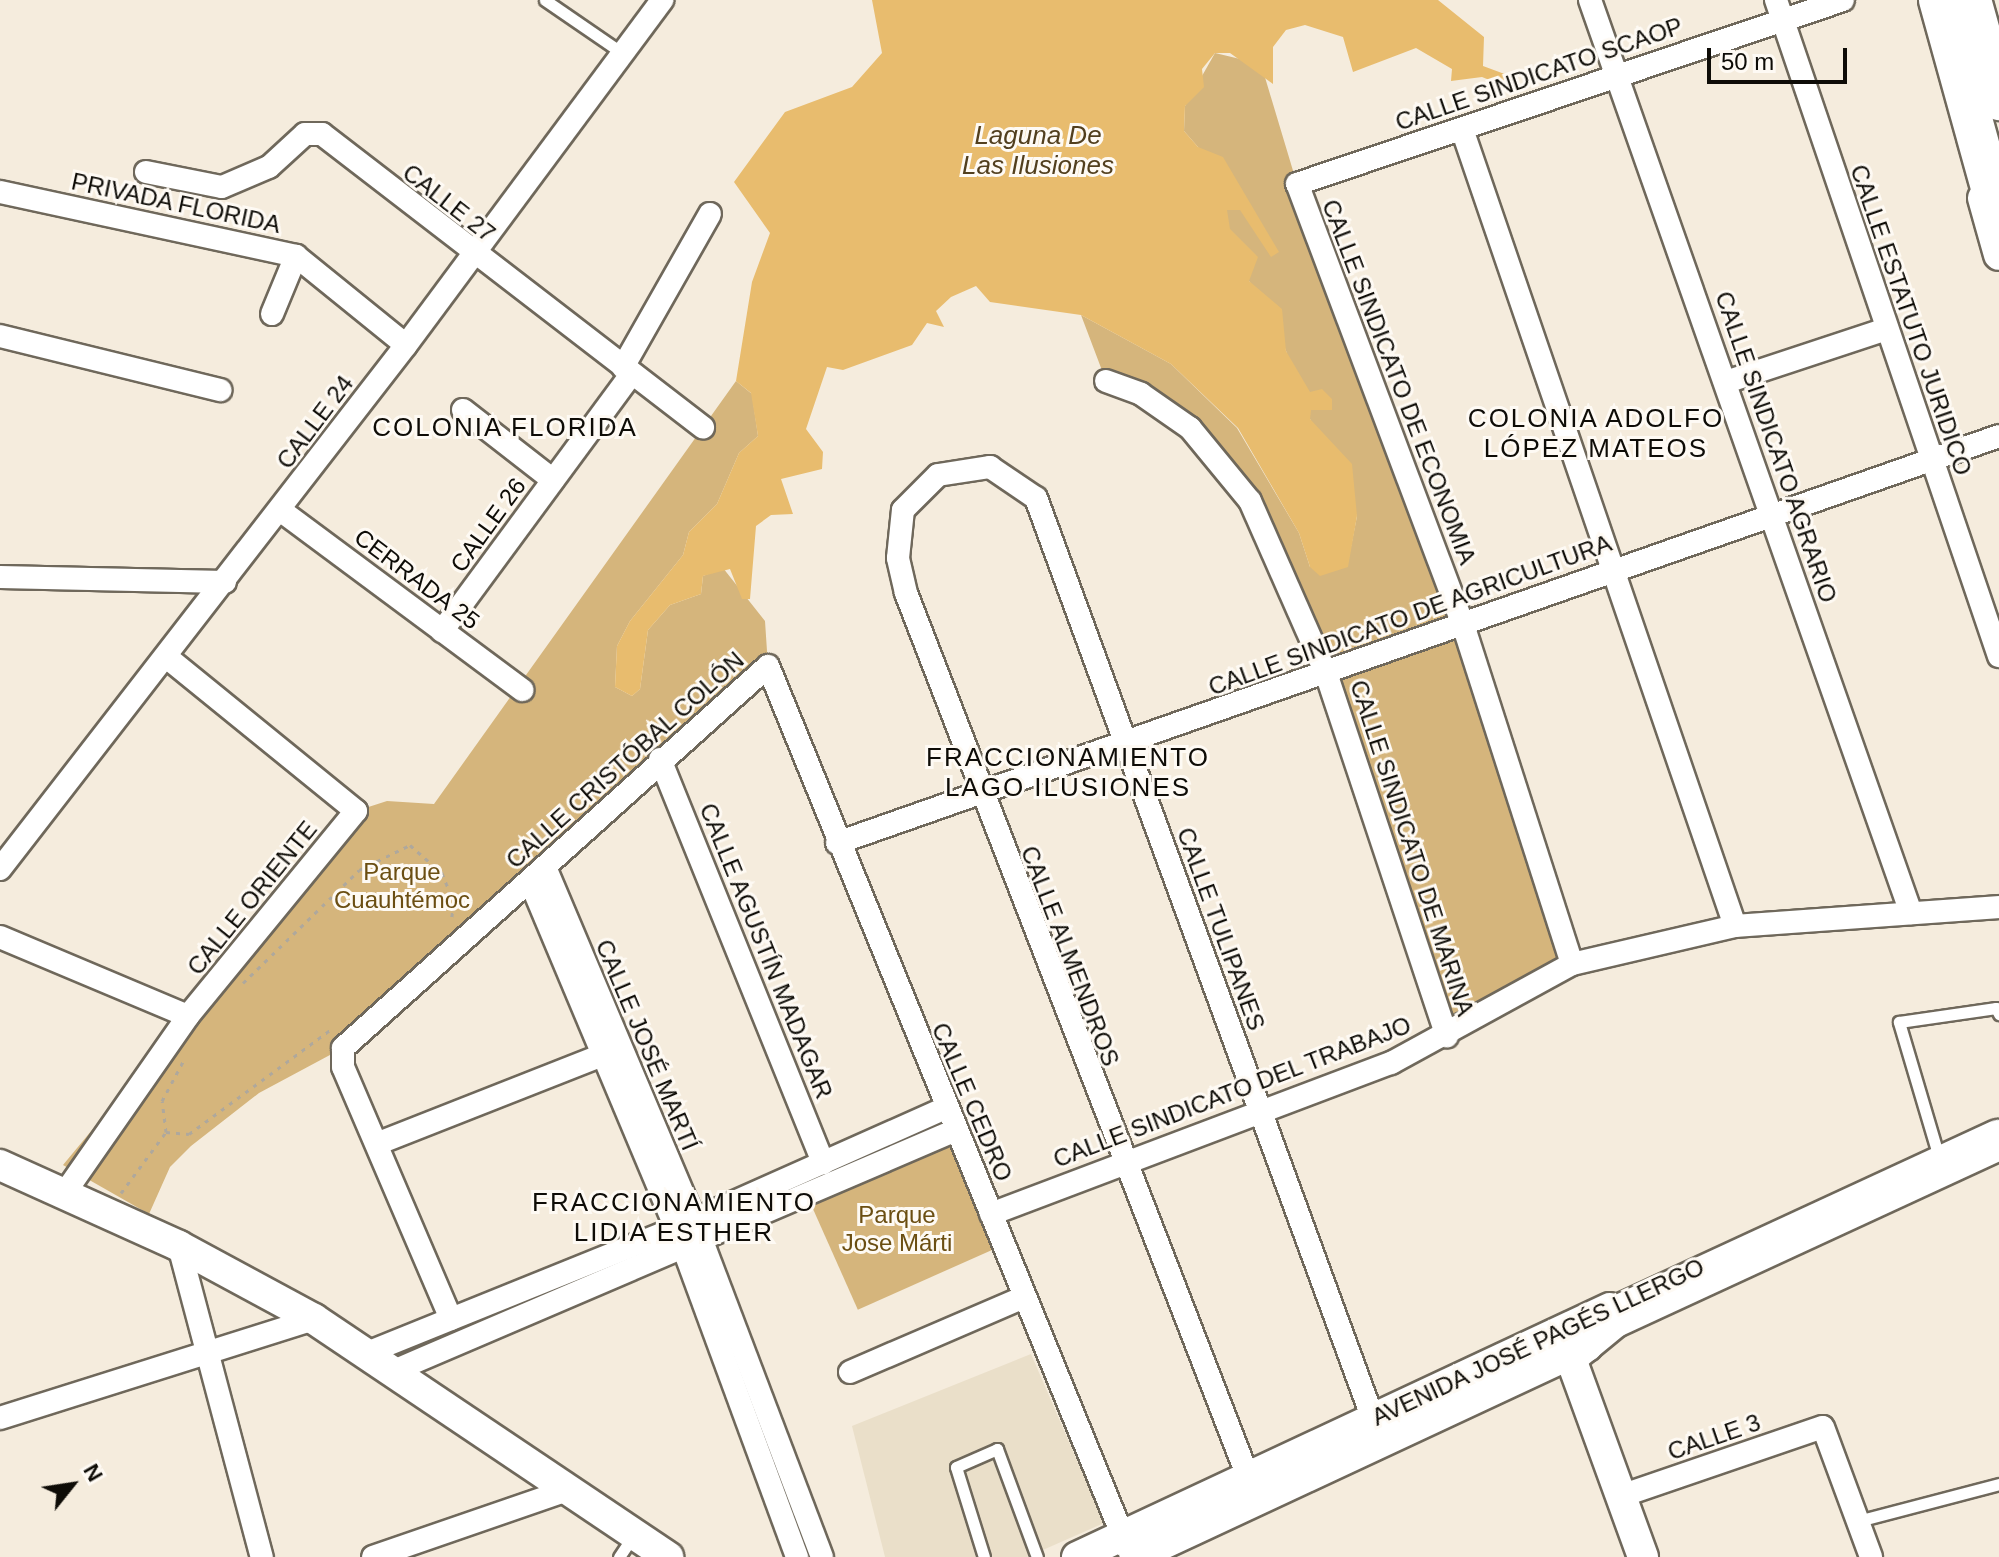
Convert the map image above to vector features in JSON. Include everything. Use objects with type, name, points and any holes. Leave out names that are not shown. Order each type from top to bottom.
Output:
[{"type":"highway","points":[[1939,0],[1999,216]]},
{"type":"highway","points":[[1971,0],[1999,100]]},
{"type":"highway","points":[[1994,0],[1999,16]]},
{"type":"highway","points":[[1556,1347],[1999,1140]]},
{"type":"main road","points":[[1927,0],[1999,255]]},
{"type":"main road","name":"AVENIDA JOSÉ PAGÉS LLERGO","points":[[1077,1557],[1130,1550],[1556,1347],[1999,1126]]},
{"type":"main road","name":"AVENIDA JOSÉ PAGÉS LLERGO","points":[[1130,1550],[1248,1477],[1373,1419],[1556,1347],[1999,1155]]},
{"type":"main road","points":[[0,1165],[179,1246],[314,1319],[396,1370],[571,1489],[626,1546],[668,1557]]},
{"type":"main road","points":[[1556,1347],[1621,1496],[1643,1557]]},
{"type":"main road","points":[[1556,1347],[1621,1557]]},
{"type":"street","name":"CALLE 24","points":[[0,869],[8,845],[168,658],[406,345],[662,0]]},
{"type":"street","name":"CALLE SINDICATO AGRARIO","points":[[1590,0],[1911,913]]},
{"type":"street","name":"CALLE SINDICATO SCAOP","points":[[1297,184],[1619,76],[1779,9],[1843,0]]},
{"type":"street","name":"CALLE ESTATUTO JURIDICO","points":[[1779,9],[1999,656]]},
{"type":"street","points":[[1462,129],[1735,926]]},
{"type":"street","name":"CALLE 27","points":[[146,172],[222,187],[269,167],[314,131],[471,254],[703,427]]},
{"type":"street","name":"CALLE SINDICATO DE ECONOMIA","points":[[1297,184],[1462,622],[1572,964]]},
{"type":"street","name":"PRIVADA FLORIDA","points":[[0,192],[296,256],[406,345]]},
{"type":"street","name":"CALLE 26","points":[[442,631],[553,480],[628,370],[710,214]]},
{"type":"street","points":[[272,314],[296,256]]},
{"type":"street","points":[[1726,382],[1886,329]]},
{"type":"street","points":[[0,336],[220,390]]},
{"type":"street","name":"CALLE SINDICATO DE MARINA","points":[[1106,381],[1172,413],[1229,469],[1274,549],[1326,673],[1447,1036]]},
{"type":"street","points":[[463,410],[553,480]]},
{"type":"street","name":"CALLE SINDICATO DE AGRICULTURA","points":[[837,843],[1999,436]]},
{"type":"street","name":"CALLE TULIPANES","points":[[954,468],[1001,470],[1036,498],[1373,1419]]},
{"type":"street","name":"CALLE ALMENDROS","points":[[954,468],[906,502],[898,558],[981,795],[1121,1162],[1248,1477]]},
{"type":"street","name":"CERRADA 25","points":[[280,510],[522,690]]},
{"type":"street","points":[[0,577],[225,582]]},
{"type":"street","name":"CALLE ORIENTE","points":[[64,1194],[188,1016],[356,811],[168,658]]},
{"type":"street","name":"CALLE CRISTÓBAL COLÓN","points":[[451,1319],[379,1143],[343,1067],[343,1048],[660,759],[768,666]]},
{"type":"street","name":"CALLE CEDRO","points":[[768,666],[954,1131],[1130,1550]]},
{"type":"street","name":"CALLE AGUSTÍN MADAGAR","points":[[660,759],[823,1163]]},
{"type":"street","name":"CALLE JOSÉ MARTÍ","points":[[537,874],[685,1224],[797,1557]]},
{"type":"street","name":"CALLE SINDICATO DEL TRABAJO","points":[[991,1214],[1121,1162],[1261,1114],[1447,1036],[1572,964],[1735,926],[1999,907]]},
{"type":"street","points":[[0,937],[188,1016]]},
{"type":"street","points":[[379,1143],[610,1052]]},
{"type":"street","points":[[367,1353],[685,1224],[945,1108]]},
{"type":"street","points":[[396,1370],[693,1247],[954,1131]]},
{"type":"street","points":[[179,1246],[262,1557]]},
{"type":"street","name":"CALLE JOSÉ MARTÍ","points":[[693,1247],[822,1557]]},
{"type":"street","points":[[850,1372],[1024,1297]]},
{"type":"street","points":[[0,1418],[205,1348],[314,1319]]},
{"type":"street","name":"CALLE 3","points":[[1621,1496],[1823,1427],[1858,1521]]},
{"type":"street","points":[[373,1557],[571,1489]]},
{"type":"street","points":[[1858,1521],[1871,1557]]},
{"type":"lane","points":[[545,0],[622,53]]},
{"type":"lane","points":[[1938,1154],[1899,1022],[1996,1008],[1999,1014]]},
{"type":"lane","points":[[984,1557],[956,1467],[997,1449],[1037,1557]]},
{"type":"lane","points":[[1858,1521],[1999,1484]]},
{"type":"path","points":[[235,991],[359,870],[410,845],[442,873],[454,903],[450,924],[439,934]]},
{"type":"path","points":[[166,1132],[189,1134],[340,1021]]},
{"type":"path","points":[[111,1214],[133,1168],[166,1132],[162,1101],[193,1047]]},
{"type":"shaded area","points":[[1031,1354],[1104,1523],[1027,1557],[885,1557],[852,1426]]},
{"type":"green space","points":[[1215,53],[1261,64],[1297,184],[1572,964],[1447,1036],[1326,673],[1222,460],[1106,381],[1081,315],[1171,364],[1237,428],[1299,533],[1310,567],[1349,557],[1357,516],[1310,419],[1273,314],[1249,281],[1198,147],[1184,131],[1185,106]]},
{"type":"green space","name":"Parque Cuauhtémoc","points":[[736,381],[752,394],[758,436],[739,453],[717,504],[689,532],[683,555],[630,621],[617,646],[615,687],[632,696],[640,689],[648,630],[670,605],[701,594],[703,576],[723,568],[765,621],[768,666],[343,1048],[259,1093],[191,1146],[170,1167],[149,1214],[63,1165],[356,811],[387,801],[434,804]]},
{"type":"green space","name":"Parque Jose Márti","points":[[948,1136],[998,1247],[858,1310],[808,1198]]},
{"type":"water","name":"Laguna De Las Ilusiones","points":[[872,0],[1438,0],[1484,37],[1483,66],[1510,76],[1514,90],[1482,77],[1451,81],[1452,69],[1416,48],[1353,72],[1343,37],[1305,25],[1286,30],[1273,47],[1273,84],[1230,53],[1215,53],[1202,69],[1204,87],[1185,106],[1184,131],[1198,147],[1223,157],[1279,252],[1271,257],[1240,210],[1227,210],[1230,229],[1258,257],[1249,281],[1282,309],[1286,351],[1310,392],[1322,389],[1332,399],[1332,410],[1311,410],[1310,419],[1352,464],[1357,516],[1348,567],[1320,576],[1310,567],[1299,533],[1238,428],[1171,364],[1081,315],[990,302],[976,286],[951,297],[936,311],[944,327],[927,323],[912,345],[843,370],[827,367],[806,429],[823,452],[822,469],[781,479],[793,514],[771,515],[756,526],[750,599],[742,599],[730,569],[703,576],[701,594],[670,605],[648,630],[640,689],[632,696],[615,687],[617,646],[630,621],[683,555],[689,532],[717,504],[739,453],[758,436],[751,393],[736,381],[752,282],[770,233],[734,182],[785,112],[852,87],[882,53]]},
{"type":"district","name":"COLONIA FLORIDA","points":[[505,428]]},
{"type":"district","name":"COLONIA ADOLFO LÓPEZ MATEOS","points":[[1596,434]]},
{"type":"district","name":"FRACCIONAMIENTO LAGO ILUSIONES","points":[[1068,773]]},
{"type":"district","name":"FRACCIONAMIENTO LIDIA ESTHER","points":[[674,1218]]}]
